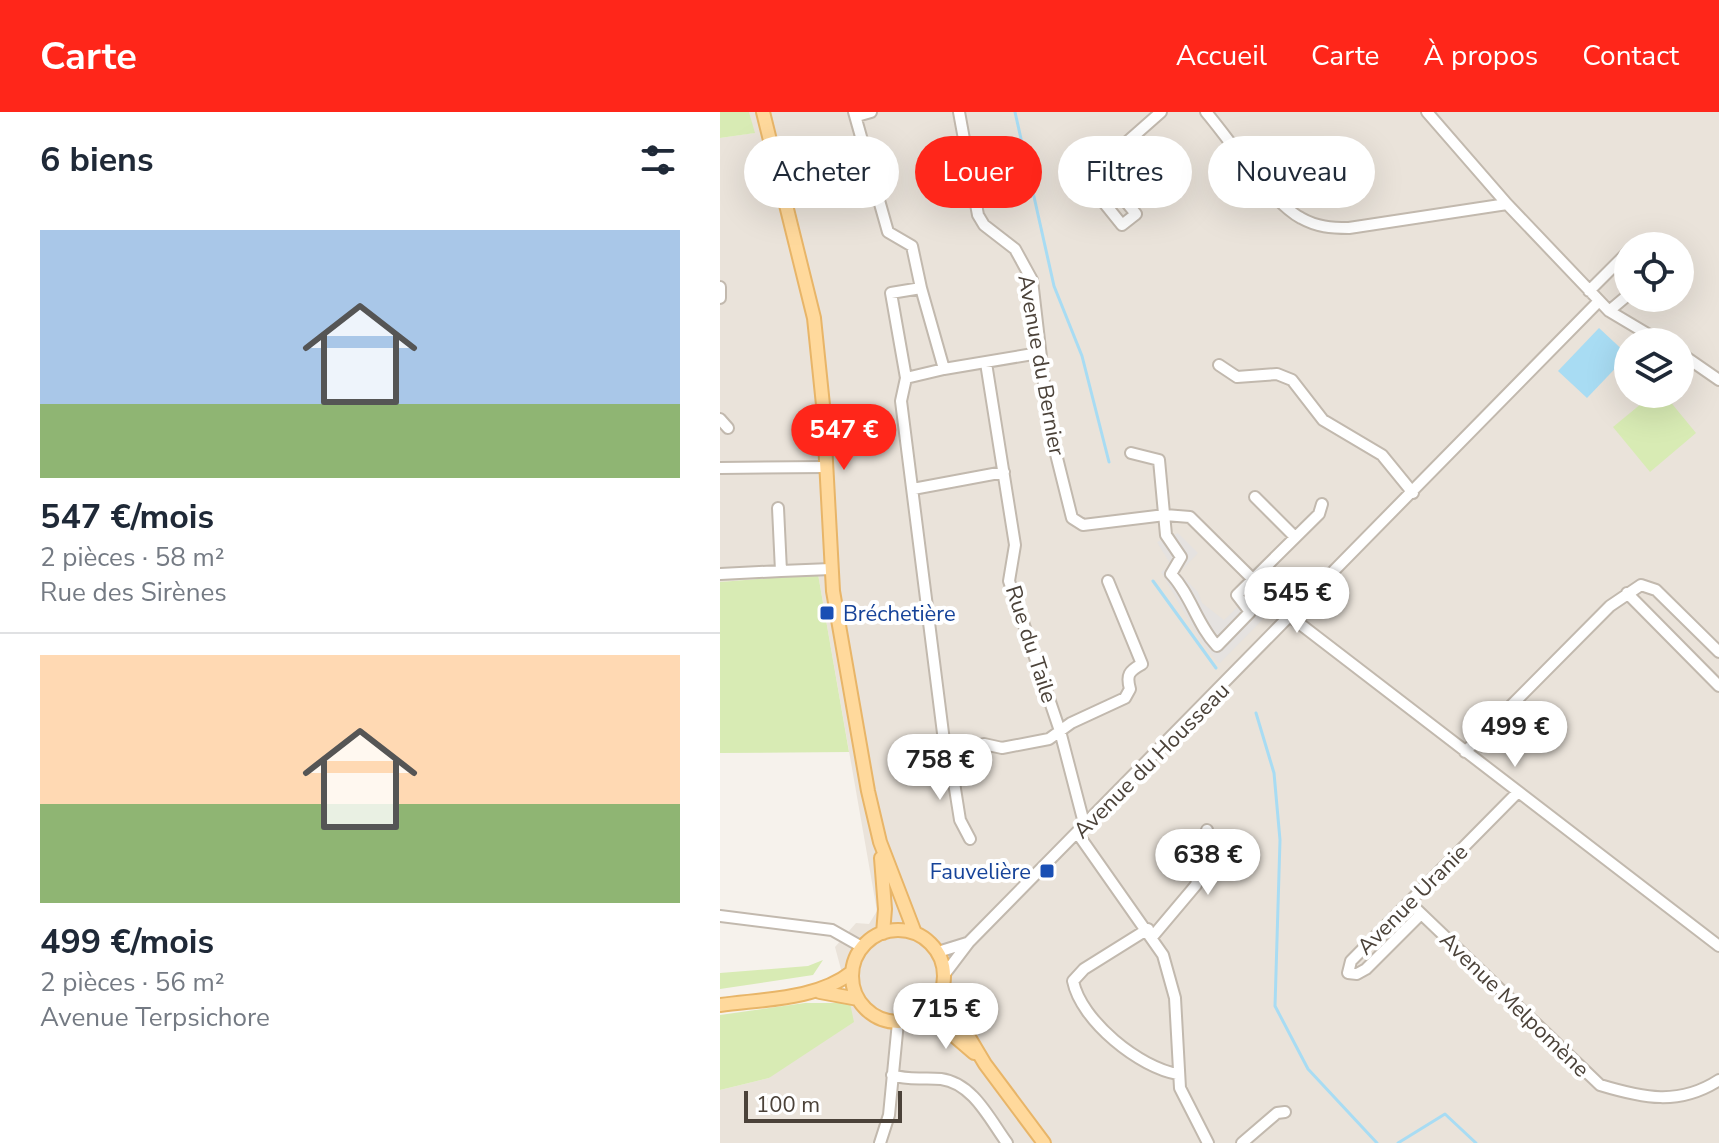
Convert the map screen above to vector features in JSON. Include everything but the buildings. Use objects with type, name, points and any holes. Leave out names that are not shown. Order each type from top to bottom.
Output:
[{"type":"main road","points":[[763,112],[808,280],[822,389],[831,569],[880,842],[885,909],[883,933]]},
{"type":"main road","points":[[880,842],[915,933]]},
{"type":"main road","points":[[720,1005],[813,992],[836,984],[852,972],[862,947],[883,933],[899,930],[915,933],[938,952],[944,975],[942,992],[922,1016],[898,1022],[882,1020],[858,999],[813,992]]},
{"type":"main road","points":[[852,972],[858,999]]},
{"type":"main road","points":[[942,992],[985,1064],[1044,1143]]},
{"type":"main road","points":[[922,1016],[949,1031],[985,1064]]},
{"type":"street","points":[[871,112],[855,114],[888,232],[912,246],[944,369]]},
{"type":"street","name":"Avenue du Bernier","points":[[959,112],[978,215],[984,225],[1015,249],[1032,280],[1049,426],[1072,518],[1083,525],[1165,515],[1190,517],[1291,617],[1719,946]]},
{"type":"street","points":[[1134,136],[1161,112]]},
{"type":"street","points":[[1206,112],[1283,205],[1298,217],[1323,228],[1349,228],[1507,204]]},
{"type":"street","points":[[1429,113],[1507,204],[1589,291],[1609,311],[1638,328]]},
{"type":"street","points":[[1103,163],[1113,186],[1136,214],[1122,225],[1085,179],[1103,163]]},
{"type":"street","points":[[1589,291],[1614,266]]},
{"type":"street","points":[[720,287],[720,298]]},
{"type":"street","points":[[921,288],[891,293],[906,378],[901,401],[944,741],[949,751],[960,820],[970,839]]},
{"type":"street","name":"Avenue du Housseau","points":[[944,975],[969,942],[1599,301]]},
{"type":"street","points":[[1609,311],[1614,307]]},
{"type":"street","points":[[906,378],[1039,353]]},
{"type":"street","points":[[1694,362],[1719,380]]},
{"type":"street","name":"Rue du Taile","points":[[986,363],[1015,545],[1009,581],[1060,731],[1081,831]]},
{"type":"street","points":[[1219,365],[1237,377],[1277,374],[1292,380],[1323,420],[1382,455],[1413,493]]},
{"type":"street","points":[[1706,369],[1719,368]]},
{"type":"street","points":[[720,419],[728,428]]},
{"type":"street","points":[[1131,453],[1159,460],[1166,535],[1181,557],[1171,574],[1180,584],[1206,634],[1217,646],[1250,612],[1237,595],[1319,514],[1322,504]]},
{"type":"street","points":[[720,468],[826,467]]},
{"type":"street","points":[[913,489],[1004,472]]},
{"type":"street","points":[[1255,497],[1295,537]]},
{"type":"street","points":[[778,508],[781,571]]},
{"type":"street","points":[[720,574],[831,569]]},
{"type":"street","points":[[949,751],[984,744],[1002,748],[1049,739],[1125,698],[1130,689],[1127,678],[1130,671],[1142,664],[1132,647],[1108,581]]},
{"type":"street","points":[[1465,752],[1627,593],[1641,585],[1656,590],[1719,652]]},
{"type":"street","points":[[1627,593],[1719,686]]},
{"type":"street","name":"Avenue Uranie","points":[[1421,914],[1366,969],[1357,974],[1348,973],[1351,961],[1518,792]]},
{"type":"street","points":[[1178,1074],[1157,1071],[1106,1033],[1076,996],[1073,981],[1084,969],[1151,932],[1178,910],[1196,885],[1207,830]]},
{"type":"street","points":[[1081,831],[1151,932],[1170,973],[1178,1074],[1186,1107],[1208,1143]]},
{"type":"street","name":"Avenue Melpomène","points":[[1410,903],[1600,1085],[1640,1097],[1674,1099],[1719,1080]]},
{"type":"street","points":[[720,916],[832,930],[862,947]]},
{"type":"street","name":"Avenue du Housseau","points":[[938,952],[969,942]]},
{"type":"street","points":[[880,1143],[889,1115],[898,1022]]},
{"type":"street","points":[[892,1075],[910,1081],[941,1079],[960,1085],[973,1095],[1007,1143]]},
{"type":"street","points":[[1242,1143],[1277,1113],[1285,1112]]},
{"type":"shaded area","points":[[749,112],[1719,112],[1719,1143],[720,1143],[720,1090],[769,1078],[850,1003],[835,947],[856,923],[869,924],[877,911],[818,574],[720,582],[720,138],[754,133]]},
{"type":"shaded area","points":[[1178,533],[1198,553],[1179,573],[1198,592],[1202,603],[1224,620],[1245,600],[1263,619],[1219,664],[1200,640],[1161,572],[1171,565],[1157,542]]},
{"type":"green space","points":[[720,112],[749,112],[755,133],[720,138]]},
{"type":"green space","points":[[1636,408],[1675,408],[1696,433],[1650,472],[1613,427]]},
{"type":"green space","points":[[818,574],[849,752],[720,753],[720,582]]},
{"type":"green space","points":[[823,960],[813,975],[720,989],[720,973],[808,966]]},
{"type":"green space","points":[[805,1003],[850,1003],[854,1022],[769,1078],[720,1090],[720,1015]]},
{"type":"water","points":[[1599,328],[1614,342],[1614,370],[1587,398],[1558,371]]},
{"type":"waterway","points":[[1015,112],[1054,286],[1082,356],[1109,462]]},
{"type":"waterway","points":[[1153,581],[1216,668]]},
{"type":"waterway","points":[[1256,713],[1274,773],[1280,840],[1275,1006],[1308,1069],[1377,1143]]},
{"type":"waterway","points":[[1398,1143],[1445,1114],[1476,1143]]},
{"type":"place","name":"Bréchetière","points":[[827,613]]},
{"type":"place","name":"Fauvelière","points":[[1047,871]]}]
